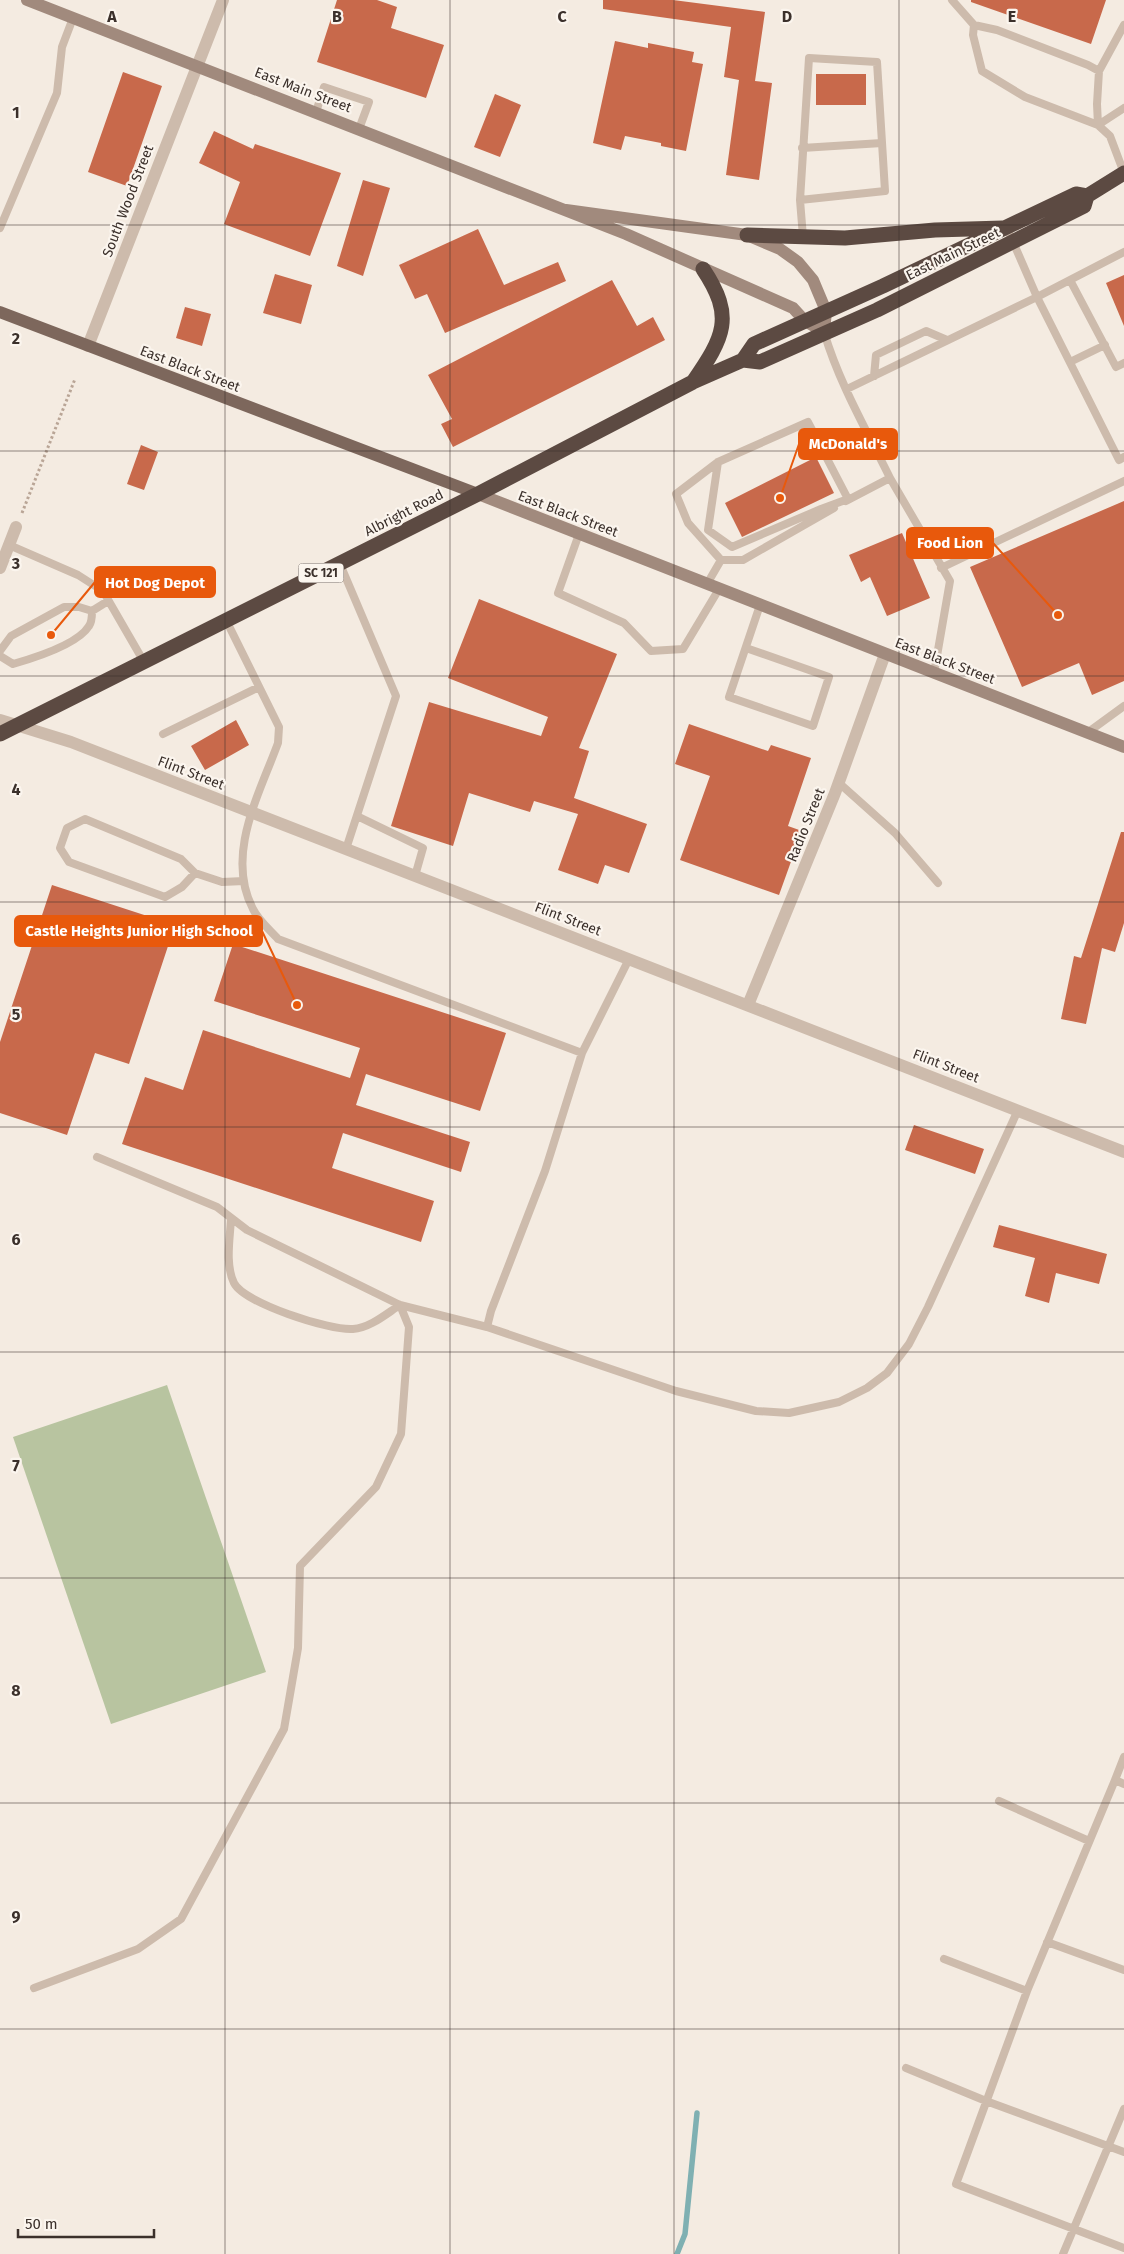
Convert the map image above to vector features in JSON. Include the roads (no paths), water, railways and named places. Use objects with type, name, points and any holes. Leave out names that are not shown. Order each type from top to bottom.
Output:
[{"type":"highway","name":"East Main Street","points":[[824,332],[878,310],[1084,206],[1087,196],[1124,173]]},
{"type":"highway","name":"East Main Street","points":[[743,360],[754,344],[804,320],[1007,228],[1076,194],[1087,196]]},
{"type":"highway","points":[[748,235],[845,238],[986,227],[1007,228]]},
{"type":"highway","points":[[920,267],[930,284]]},
{"type":"highway","points":[[693,382],[714,352],[721,335],[723,321],[717,290],[703,269]]},
{"type":"highway","name":"Albright Road","points":[[0,734],[478,494],[693,382],[743,360],[760,362],[824,332]]},
{"type":"main road","name":"East Black Street","points":[[0,312],[478,494]]},
{"type":"street","name":"East Main Street","points":[[27,0],[626,234],[793,308],[804,320],[824,332],[826,311],[814,280],[798,262],[780,248],[748,235],[566,210]]},
{"type":"street","name":"South Wood Street","points":[[88,346],[223,0]]},
{"type":"street","name":"East Black Street","points":[[478,494],[1124,747]]},
{"type":"street","points":[[0,568],[16,527]]},
{"type":"street","name":"Radio Street","points":[[748,1005],[839,783],[885,654]]},
{"type":"street","name":"Flint Street","points":[[0,720],[71,742],[1124,1152]]},
{"type":"lane","points":[[952,0],[974,25],[997,30],[1099,71]]},
{"type":"lane","points":[[0,228],[57,93],[62,47],[73,18]]},
{"type":"lane","points":[[974,25],[973,35],[982,71],[1025,97],[1098,125],[1110,136],[1124,173]]},
{"type":"lane","points":[[1098,125],[1099,71],[1124,25]]},
{"type":"lane","points":[[800,200],[885,191],[878,62],[810,58],[802,148],[800,200],[803,237]]},
{"type":"lane","points":[[316,112],[324,87],[369,102],[358,129]]},
{"type":"lane","points":[[1098,125],[1124,108]]},
{"type":"lane","points":[[802,148],[882,143]]},
{"type":"lane","points":[[1007,228],[1036,298],[1122,459],[1124,469]]},
{"type":"lane","points":[[847,389],[1036,298],[1124,252]]},
{"type":"lane","points":[[1070,280],[1116,367],[1124,363]]},
{"type":"lane","points":[[874,376],[876,355],[926,331],[947,340]]},
{"type":"lane","points":[[824,332],[830,351],[847,389],[890,478],[950,581],[934,673]]},
{"type":"lane","points":[[1070,362],[1105,345]]},
{"type":"lane","points":[[848,499],[808,422],[718,462],[676,494],[688,523],[721,560],[743,560],[848,499],[890,478]]},
{"type":"lane","points":[[718,462],[708,530],[732,548],[848,499]]},
{"type":"lane","points":[[941,568],[1124,481]]},
{"type":"lane","points":[[579,534],[558,593],[624,623],[651,650],[684,649],[719,589]]},
{"type":"lane","points":[[9,545],[78,575],[102,591],[144,662]]},
{"type":"lane","points":[[707,584],[721,560]]},
{"type":"lane","points":[[340,564],[396,696],[346,849]]},
{"type":"lane","points":[[0,651],[11,636],[64,607],[79,607],[92,611],[108,601]]},
{"type":"lane","points":[[746,648],[829,677],[813,726],[729,697],[760,605]]},
{"type":"lane","points":[[0,656],[13,664],[44,655],[82,634],[90,625],[92,611]]},
{"type":"lane","points":[[226,620],[279,727],[278,743],[252,813],[243,844],[242,875],[253,910],[278,939],[582,1053]]},
{"type":"lane","points":[[162,734],[259,688]]},
{"type":"lane","points":[[1087,733],[1124,706]]},
{"type":"lane","points":[[839,783],[895,833],[938,883]]},
{"type":"lane","points":[[357,816],[423,848],[415,876]]},
{"type":"lane","points":[[195,873],[182,887],[165,897],[69,862],[60,848],[67,828],[85,819],[181,858],[195,873],[222,882],[244,881]]},
{"type":"lane","points":[[487,1327],[491,1311],[544,1171],[582,1053],[629,959]]},
{"type":"lane","points":[[97,1157],[217,1207],[248,1230],[400,1305],[487,1327],[676,1391],[756,1410],[788,1413],[839,1402],[867,1388],[887,1373],[909,1344],[928,1306],[1018,1110]]},
{"type":"lane","points":[[230,1218],[230,1273],[235,1285],[252,1299],[277,1310],[337,1330],[352,1330],[365,1326],[400,1305]]},
{"type":"lane","points":[[34,1988],[138,1949],[181,1919],[284,1729],[298,1648],[300,1566],[376,1487],[401,1434],[409,1327],[400,1305]]},
{"type":"lane","points":[[1124,1757],[1027,1991],[956,2184],[1124,2248]]},
{"type":"lane","points":[[1115,1780],[1124,1784]]},
{"type":"lane","points":[[999,1801],[1089,1841]]},
{"type":"lane","points":[[1047,1942],[1124,1970]]},
{"type":"lane","points":[[944,1959],[1027,1991]]},
{"type":"lane","points":[[906,2068],[986,2101],[1124,2152]]},
{"type":"lane","points":[[1063,2254],[1124,2109]]},
{"type":"waterway","points":[[677,2254],[685,2234],[697,2113]]},
{"type":"place","name":"McDonald's","points":[[780,498]]},
{"type":"place","name":"Food Lion","points":[[1058,615]]},
{"type":"place","name":"Hot Dog Depot","points":[[51,635]]},
{"type":"place","name":"Castle Heights Junior High School","points":[[297,1005]]}]
